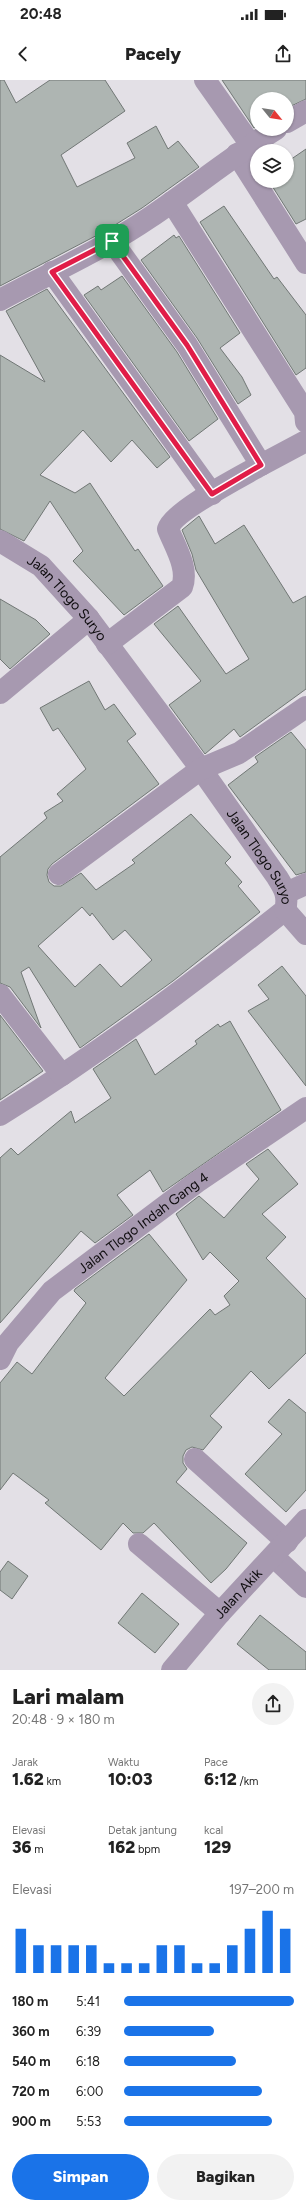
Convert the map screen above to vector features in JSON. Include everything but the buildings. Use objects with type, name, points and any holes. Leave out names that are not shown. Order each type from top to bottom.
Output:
[{"type":"street","points":[[205,80],[306,263]]},
{"type":"street","points":[[294,118],[306,111]]},
{"type":"street","points":[[0,300],[112,241],[172,202],[244,149],[265,136]]},
{"type":"street","points":[[172,202],[305,412],[306,422]]},
{"type":"street","points":[[112,241],[187,345],[261,465]]},
{"type":"street","points":[[52,272],[212,494]]},
{"type":"street","points":[[108,644],[178,592],[182,587],[185,579],[184,571],[168,529],[170,524],[182,512],[261,465],[306,441]]},
{"type":"street","name":"Jalan Tlogo Suryo","points":[[0,541],[41,566],[89,619],[201,769],[286,902],[210,970],[112,1042],[0,1115]]},
{"type":"street","points":[[0,693],[89,619]]},
{"type":"street","points":[[59,874],[201,769],[239,753],[306,707]]},
{"type":"street","points":[[306,884],[286,902],[306,934]]},
{"type":"street","points":[[0,995],[62,1075]]},
{"type":"street","name":"Jalan Tlogo Indah Gang 4","points":[[0,1359],[8,1343],[52,1291],[197,1182],[306,1108]]},
{"type":"street","points":[[195,1459],[280,1549],[306,1587]]},
{"type":"street","name":"Jalan Akik","points":[[172,1670],[220,1613],[306,1520]]},
{"type":"street","points":[[139,1544],[220,1613]]},
{"type":"route","points":[[112,241],[187,345],[261,465],[212,494],[52,272],[112,241]]}]
